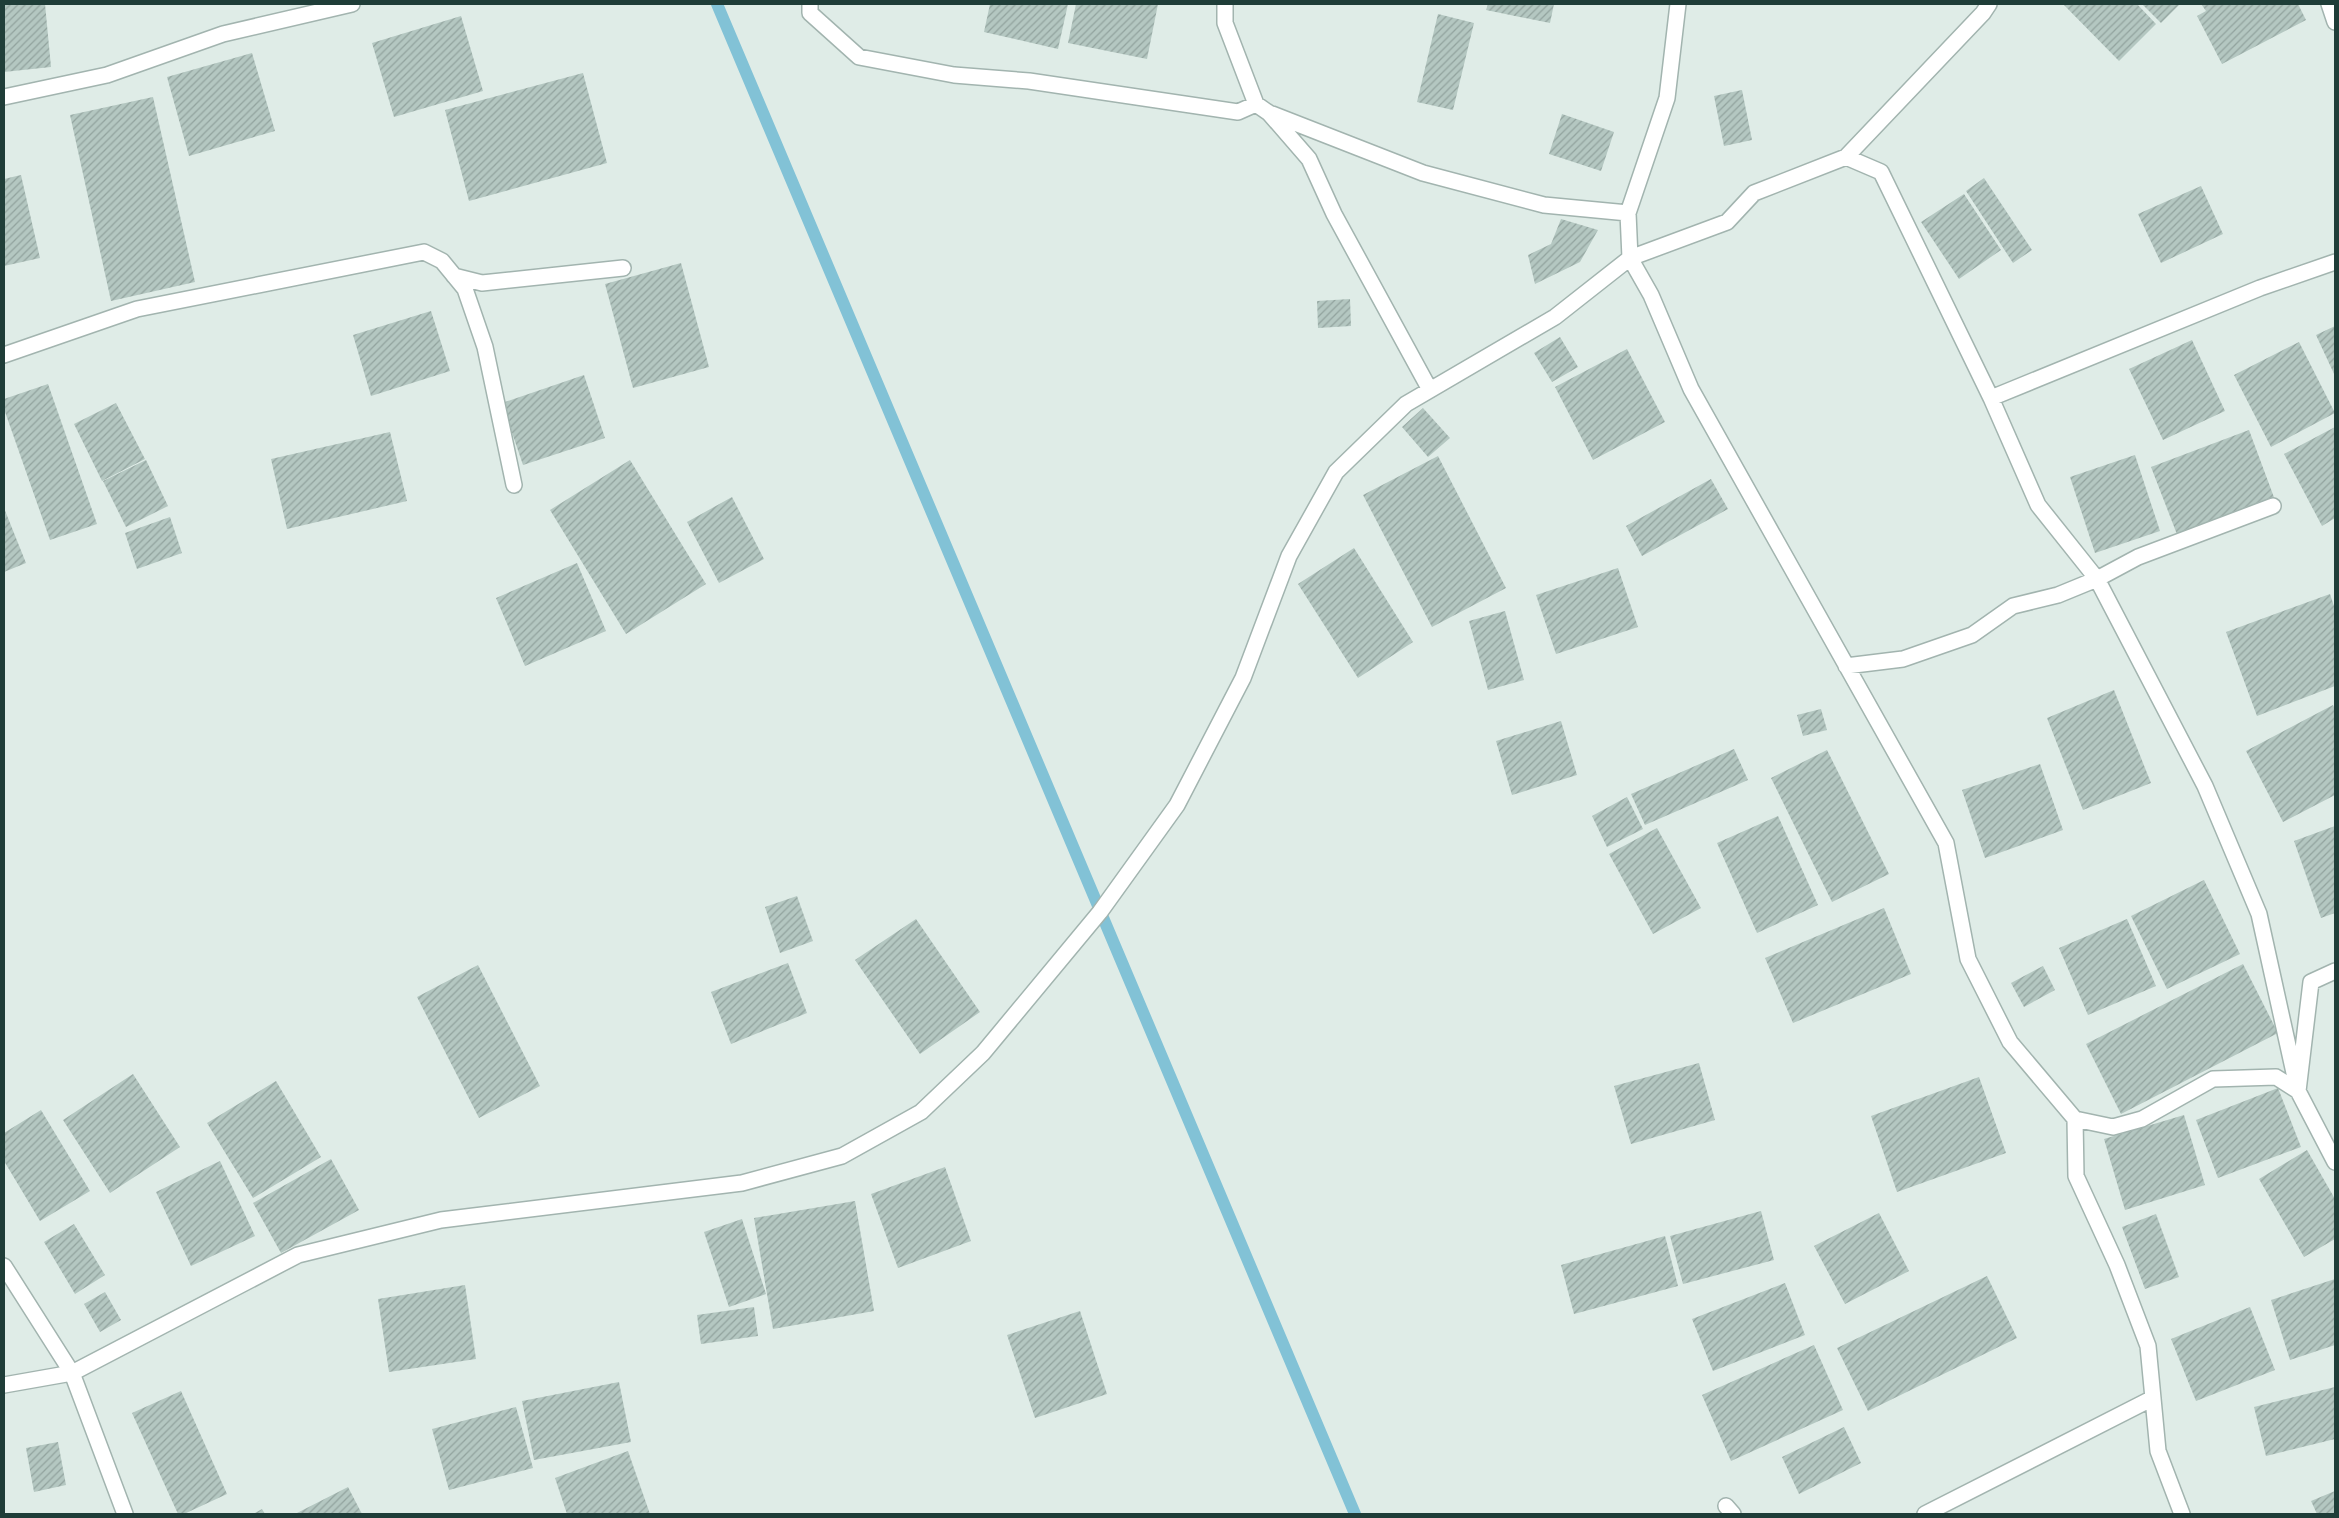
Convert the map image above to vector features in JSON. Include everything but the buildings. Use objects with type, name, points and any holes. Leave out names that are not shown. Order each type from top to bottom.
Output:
[{"type":"street","points":[[4,97],[107,75],[223,34],[352,4]]},
{"type":"street","points":[[810,4],[810,13],[859,57],[954,75],[1029,81],[1238,112],[1256,104]]},
{"type":"street","points":[[1225,4],[1225,23],[1256,104],[1269,113],[1423,173],[1544,205],[1628,213]]},
{"type":"street","points":[[1678,4],[1667,98],[1628,213],[1630,258],[1651,295],[1691,389],[1946,844],[1968,959],[2010,1042],[2075,1119],[2113,1127],[2142,1119],[2213,1079],[2276,1077],[2298,1090]]},
{"type":"street","points":[[4,1385],[72,1373],[298,1255],[441,1220],[742,1183],[842,1156],[921,1112],[983,1053],[1100,912],[1177,804],[1243,678],[1289,556],[1336,472],[1406,404],[1555,317],[1630,258],[1727,222],[1754,193],[1846,157],[1983,13],[1989,4]]},
{"type":"street","points":[[2329,4],[2335,22]]},
{"type":"street","points":[[1269,113],[1309,159],[1334,214],[1430,390]]},
{"type":"street","points":[[1846,157],[1881,172],[1991,398],[2038,504],[2097,579],[2205,786],[2259,914],[2298,1090],[2335,1162]]},
{"type":"street","points":[[4,355],[137,309],[424,252],[442,262],[465,289],[485,347],[514,485]]},
{"type":"street","points":[[1991,398],[2260,288],[2335,262]]},
{"type":"street","points":[[454,276],[482,283],[624,268]]},
{"type":"street","points":[[1846,666],[1903,659],[1972,635],[2013,606],[2058,595],[2097,579],[2138,557],[2272,506]]},
{"type":"street","points":[[2298,1090],[2311,982],[2335,971]]},
{"type":"street","points":[[2075,1119],[2076,1176],[2118,1265],[2148,1346],[2158,1451],[2182,1514]]},
{"type":"street","points":[[4,1266],[72,1373],[124,1514]]},
{"type":"street","points":[[1925,1514],[2153,1398]]},
{"type":"waterway","points":[[717,4],[1355,1514]]}]
